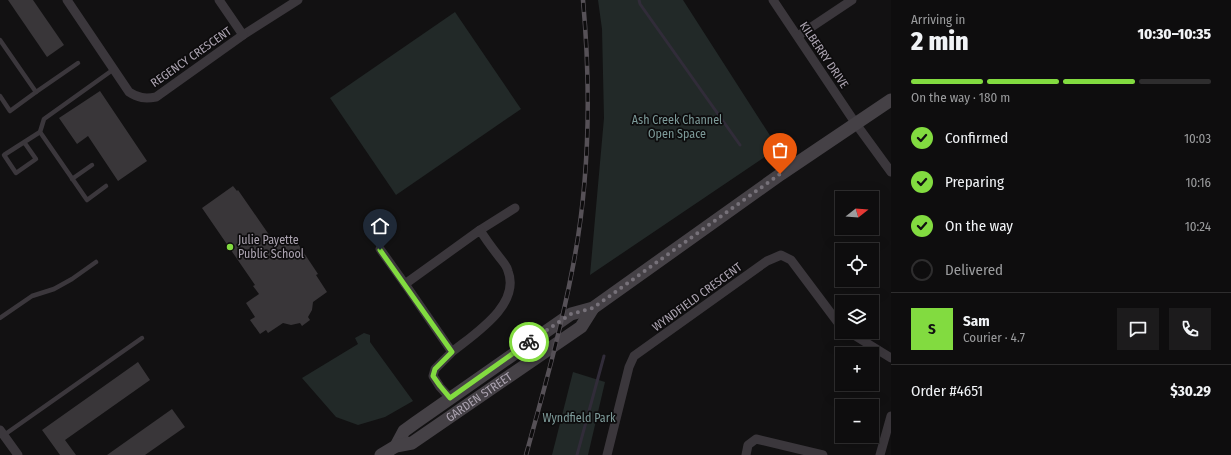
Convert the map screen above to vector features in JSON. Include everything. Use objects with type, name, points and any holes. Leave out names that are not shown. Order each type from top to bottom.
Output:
[{"type":"street","name":"REGENCY CRESCENT","points":[[67,0],[129,92],[137,97],[146,98],[156,97],[243,35],[298,0]]},
{"type":"street","points":[[219,0],[243,35]]},
{"type":"street","name":"KILBERRY DRIVE","points":[[773,0],[856,124],[891,172]]},
{"type":"street","points":[[798,36],[852,0]]},
{"type":"street","name":"GARDEN STREET","points":[[396,446],[404,431],[450,398],[571,314],[593,308],[780,174],[891,100]]},
{"type":"street","points":[[405,284],[480,230],[515,208]]},
{"type":"street","points":[[442,422],[451,408],[450,398],[433,376],[435,369],[452,352],[492,319],[499,311],[508,294],[511,283],[508,270],[480,230]]},
{"type":"street","points":[[380,250],[452,352]]},
{"type":"street","name":"WYNDFIELD CRESCENT","points":[[607,455],[629,367],[634,356],[767,261],[781,255],[790,260],[835,319]]},
{"type":"street","name":"GARDEN STREET","points":[[382,455],[396,446],[412,443],[581,327],[593,308]]},
{"type":"street","points":[[860,339],[891,358]]},
{"type":"street","points":[[880,455],[891,416]]},
{"type":"street","points":[[2,432],[18,455]]},
{"type":"street","points":[[746,455],[748,445],[756,439],[823,455]]},
{"type":"lane","points":[[0,40],[36,92]]},
{"type":"lane","points":[[0,96],[10,111],[78,63]]},
{"type":"lane","points":[[24,142],[36,159],[16,173],[4,155],[24,142],[40,132],[44,119],[114,69]]},
{"type":"lane","points":[[40,132],[87,200],[106,186]]},
{"type":"lane","points":[[72,179],[92,165]]},
{"type":"lane","points":[[0,318],[32,296],[54,289],[72,279],[96,262]]},
{"type":"lane","points":[[2,432],[142,338]]},
{"type":"green space","name":"Ash Creek Channel Open Space","points":[[598,0],[683,0],[778,148],[590,275],[604,118],[602,29]]},
{"type":"green space","points":[[455,12],[521,109],[396,195],[330,98]]},
{"type":"green space","points":[[364,333],[370,335],[370,342],[413,401],[385,417],[358,425],[336,417],[302,378],[358,344],[355,338]]},
{"type":"green space","name":"Wyndfield Park","points":[[573,372],[605,382],[588,455],[552,455]]},
{"type":"building","points":[[8,0],[33,0],[64,45],[47,57]]},
{"type":"building","points":[[100,91],[147,161],[118,181],[88,136],[77,144],[59,118]]},
{"type":"building","points":[[233,186],[237,191],[238,190],[274,242],[286,234],[294,246],[298,244],[318,274],[316,275],[327,292],[313,302],[312,310],[308,317],[310,320],[302,326],[300,323],[291,325],[283,323],[268,333],[266,330],[260,334],[250,320],[255,317],[246,303],[259,294],[253,286],[255,285],[202,208]]},
{"type":"building","points":[[138,362],[150,380],[65,440],[76,455],[60,455],[42,430]]},
{"type":"building","points":[[172,409],[185,427],[145,455],[107,455]]},
{"type":"waterway","points":[[639,0],[640,4],[740,145]]},
{"type":"waterway","points":[[577,455],[604,356]]},
{"type":"railway","points":[[526,455],[563,314],[579,233],[586,167],[588,100],[586,33],[583,0]]},
{"type":"way so far","points":[[529,342],[571,314],[593,308],[780,174]]},
{"type":"place","name":"Julie Payette Public School","points":[[230,247]]},
{"type":"route","points":[[380,250],[452,352],[435,369],[433,376],[450,398],[529,342]]}]
